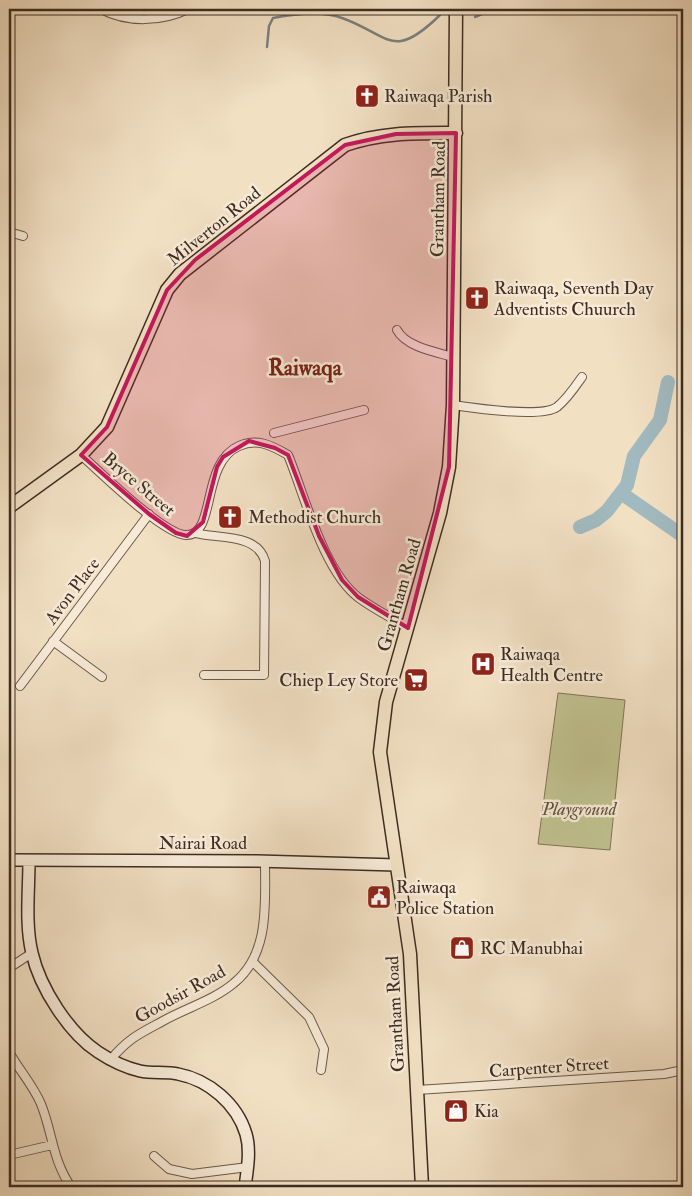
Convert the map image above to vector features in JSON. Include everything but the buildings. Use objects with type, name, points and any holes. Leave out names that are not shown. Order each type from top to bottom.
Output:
[{"type":"main road","name":"Grantham Road","points":[[422,1187],[410,954],[380,752],[386,702],[440,513],[449,467],[453,405],[456,9]]},
{"type":"main road","name":"Milverton Road","points":[[9,507],[81,455],[107,428],[168,290],[195,260],[345,145],[365,138],[396,134],[456,133]]},
{"type":"street","points":[[101,9],[110,14],[129,18],[154,19],[176,15],[188,9]]},
{"type":"street","points":[[9,232],[23,236]]},
{"type":"street","points":[[397,330],[403,338],[412,343],[453,357]]},
{"type":"street","points":[[453,405],[500,410],[549,411],[568,396],[582,377]]},
{"type":"street","points":[[274,432],[364,410]]},
{"type":"street","points":[[195,533],[203,522],[215,473],[223,457],[249,441],[262,442],[276,448],[288,455],[319,536],[342,580],[358,597],[408,628]]},
{"type":"street","name":"Bryce Street","points":[[81,455],[149,514],[176,533],[187,536],[195,533],[247,542],[263,552],[265,561],[264,675],[204,675]]},
{"type":"street","name":"Avon Place","points":[[20,686],[149,514]]},
{"type":"street","points":[[53,641],[102,677]]},
{"type":"street","name":"Nairai Road","points":[[9,860],[265,861],[396,865]]},
{"type":"street","points":[[29,861],[29,927],[32,953],[53,1000],[66,1021],[80,1037],[111,1059],[141,1072],[178,1074],[199,1081],[217,1091],[230,1104],[246,1135],[248,1167],[245,1187]]},
{"type":"street","name":"Goodsir Road","points":[[111,1059],[136,1034],[233,984],[253,962],[261,940],[265,915],[265,861]]},
{"type":"street","points":[[9,968],[32,953]]},
{"type":"street","points":[[253,962],[309,1017],[318,1032],[324,1049],[321,1070]]},
{"type":"street","points":[[9,1052],[11,1062],[32,1086],[41,1105],[57,1164],[71,1187]]},
{"type":"street","name":"Carpenter Street","points":[[417,1090],[664,1074],[683,1070]]},
{"type":"street","points":[[9,1156],[52,1145]]},
{"type":"street","points":[[154,1156],[169,1169],[192,1174],[248,1167]]},
{"type":"highlighted area","points":[[456,133],[449,467],[408,628],[358,597],[342,580],[319,536],[288,455],[275,448],[249,441],[223,457],[217,467],[203,522],[187,536],[176,533],[149,514],[81,455],[107,427],[167,290],[195,260],[345,145],[396,134]]},
{"type":"green space","name":"Playground","points":[[558,693],[625,700],[610,850],[538,844]]},
{"type":"waterway","points":[[475,17],[494,9]]},
{"type":"waterway","points":[[267,47],[269,26],[273,18],[298,14],[326,14],[342,18],[391,41],[401,41],[411,38],[440,15]]},
{"type":"waterway","points":[[580,527],[596,520],[607,511],[627,485],[634,456],[660,420],[668,382]]},
{"type":"waterway","points":[[621,493],[683,536]]},
{"type":"place","name":"Raiwaqa Parish","points":[[367,96]]},
{"type":"place","name":"Raiwaqa, Seventh Day Adventists Chuurch","points":[[477,298]]},
{"type":"place","name":"Methodist Church","points":[[230,517]]},
{"type":"place","name":"Raiwaqa Health Centre","points":[[483,664]]},
{"type":"place","name":"Chiep Ley Store","points":[[416,680]]},
{"type":"place","name":"Raiwaqa Police Station","points":[[379,897]]},
{"type":"place","name":"RC Manubhai","points":[[462,948]]},
{"type":"place","name":"Kia","points":[[456,1111]]},
{"type":"district","name":"Raiwaqa","points":[[305,367]]}]
